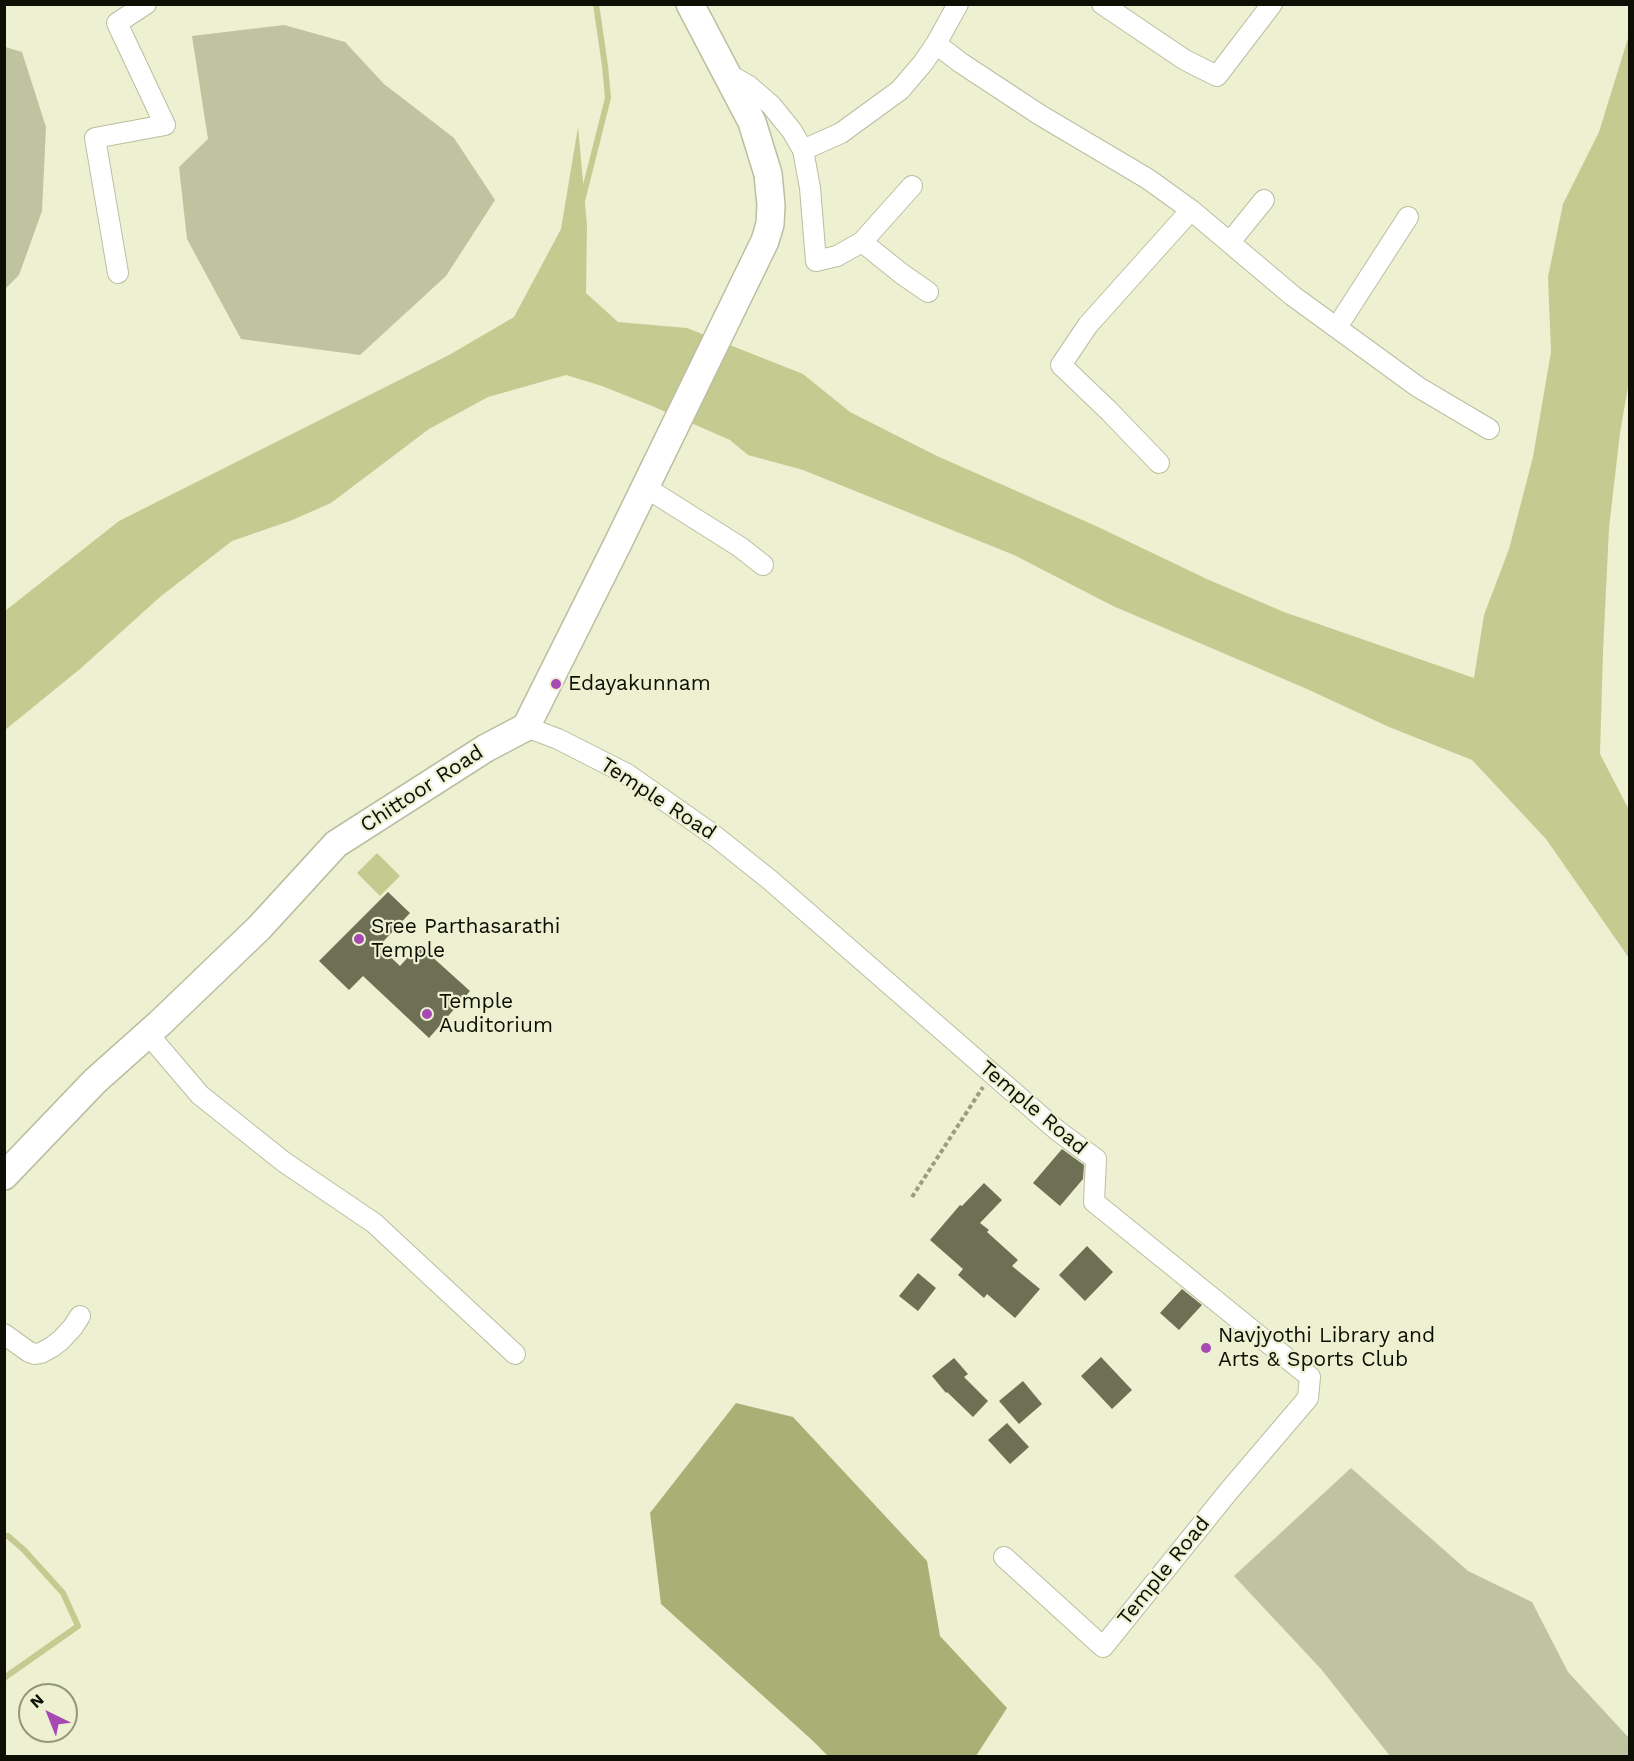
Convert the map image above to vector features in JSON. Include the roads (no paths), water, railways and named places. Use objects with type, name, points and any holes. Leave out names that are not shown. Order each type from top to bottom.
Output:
[{"type":"main road","points":[[526,727],[765,241],[770,224],[768,174],[752,122],[690,4]]},
{"type":"main road","name":"Chittoor Road","points":[[4,1176],[95,1081],[259,928],[336,844],[486,748],[526,727]]},
{"type":"street","points":[[118,273],[95,138],[165,125],[117,23],[146,4]]},
{"type":"street","points":[[804,150],[841,133],[886,101],[911,78],[936,44],[958,4]]},
{"type":"street","points":[[1102,4],[1185,60],[1217,76],[1272,4]]},
{"type":"street","points":[[936,44],[1040,115],[1149,179],[1191,210],[1293,296],[1418,387],[1489,429]]},
{"type":"street","points":[[728,74],[749,86],[771,105],[788,125],[804,150],[810,188],[816,261],[837,256],[862,242],[912,186]]},
{"type":"street","points":[[1230,242],[1264,200]]},
{"type":"street","points":[[1159,463],[1061,365],[1088,325],[1191,210]]},
{"type":"street","points":[[1337,327],[1408,217]]},
{"type":"street","points":[[862,242],[928,292]]},
{"type":"street","points":[[645,487],[740,547],[763,565]]},
{"type":"street","name":"Temple Road","points":[[526,727],[558,739],[627,774],[715,836],[770,880],[991,1074],[1096,1160],[1094,1202],[1310,1377],[1308,1398],[1228,1492],[1103,1647],[1004,1557]]},
{"type":"street","points":[[148,1034],[200,1095],[284,1162],[374,1223],[514,1354]]},
{"type":"street","points":[[4,1334],[29,1352],[41,1353],[61,1340],[80,1316]]},
{"type":"waterway","points":[[582,201],[608,98],[596,4]]},
{"type":"waterway","points":[[4,1536],[8,1536],[24,1550],[63,1593],[78,1626],[4,1678]]},
{"type":"place","name":"Edayakunnam","points":[[556,684]]},
{"type":"place","name":"Sree Parthasarathi Temple","points":[[359,939]]},
{"type":"place","name":"Temple Auditorium","points":[[427,1014]]},
{"type":"place","name":"Navjyothi Library and Arts & Sports Club","points":[[1206,1348]]}]
